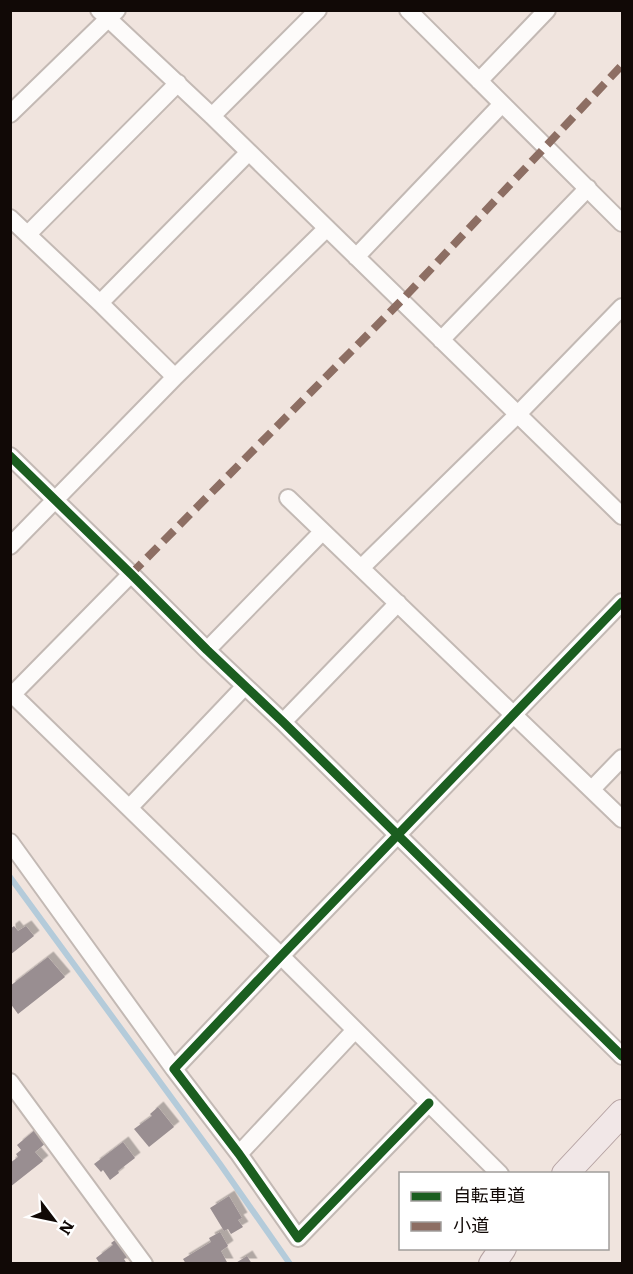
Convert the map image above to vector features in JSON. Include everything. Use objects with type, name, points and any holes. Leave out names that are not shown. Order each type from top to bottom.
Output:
[{"type":"main road","points":[[566,1172],[622,1113]]},
{"type":"main road","points":[[492,1263],[502,1250]]},
{"type":"street","points":[[212,116],[318,10]]},
{"type":"street","points":[[408,10],[622,223]]},
{"type":"street","points":[[479,81],[547,10]]},
{"type":"street","points":[[10,114],[108,13],[248,153],[622,516]]},
{"type":"street","points":[[28,234],[178,83]]},
{"type":"street","points":[[356,257],[502,104]]},
{"type":"street","points":[[100,303],[248,153]]},
{"type":"street","points":[[441,340],[588,188]]},
{"type":"street","points":[[10,218],[175,377]]},
{"type":"street","points":[[10,546],[175,377],[327,228]]},
{"type":"street","points":[[361,568],[517,415],[622,307]]},
{"type":"street","points":[[10,456],[622,1056]]},
{"type":"street","points":[[288,498],[622,819]]},
{"type":"street","points":[[207,650],[322,532]]},
{"type":"street","points":[[131,574],[11,695],[281,956],[499,1172]]},
{"type":"street","points":[[174,1069],[622,602]]},
{"type":"street","points":[[283,722],[398,603]]},
{"type":"street","points":[[129,808],[245,686]]},
{"type":"street","points":[[592,789],[622,758]]},
{"type":"street","points":[[10,842],[298,1238],[429,1103]]},
{"type":"street","points":[[239,1154],[355,1030]]},
{"type":"street","points":[[10,1082],[144,1263]]},
{"type":"building","points":[[14,926],[18,931],[26,926],[34,936],[10,955],[10,929]]},
{"type":"building","points":[[48,957],[65,977],[18,1014],[10,1003],[10,986]]},
{"type":"building","points":[[158,1107],[174,1127],[149,1147],[134,1129],[152,1116],[150,1114]]},
{"type":"building","points":[[35,1130],[46,1143],[35,1152],[43,1161],[10,1187],[10,1163],[18,1157],[16,1154],[21,1150],[17,1145]]},
{"type":"building","points":[[123,1142],[135,1158],[110,1180],[103,1170],[101,1172],[94,1164]]},
{"type":"building","points":[[229,1196],[242,1218],[238,1220],[243,1227],[231,1234],[228,1229],[224,1231],[210,1208]]},
{"type":"building","points":[[220,1232],[228,1246],[221,1251],[228,1264],[186,1264],[183,1259],[211,1242],[209,1238]]},
{"type":"building","points":[[115,1240],[127,1257],[124,1259],[127,1264],[100,1264],[96,1258],[113,1245],[111,1243]]},
{"type":"building","points":[[247,1256],[252,1264],[234,1264]]},
{"type":"waterway","points":[[10,877],[220,1164],[290,1264]]},
{"type":"marked path","points":[[131,574],[401,301],[622,65]]},
{"type":"cycle path","points":[[10,456],[622,1056]]},
{"type":"cycle path","points":[[429,1103],[298,1238],[239,1154],[174,1069],[622,602]]}]
